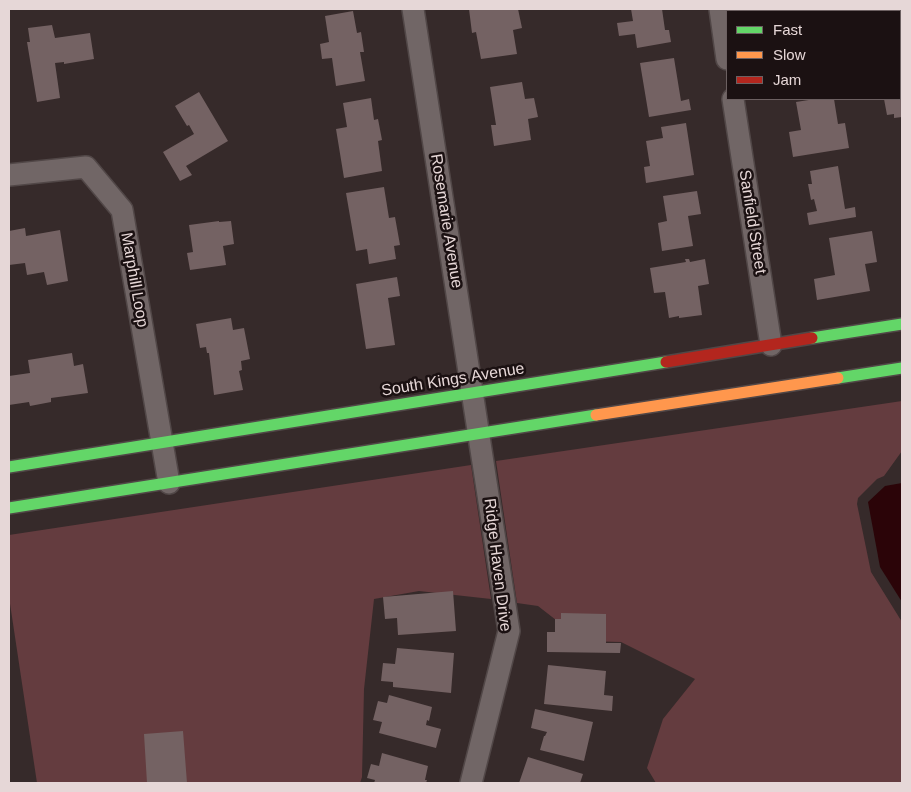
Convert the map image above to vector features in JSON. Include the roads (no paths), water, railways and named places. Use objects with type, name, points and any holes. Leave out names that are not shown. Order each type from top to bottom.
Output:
[{"type":"main road","name":"South Kings Avenue","points":[[9,467],[902,324]]},
{"type":"main road","points":[[9,508],[902,368]]},
{"type":"street","name":"Rosemarie Avenue","points":[[413,9],[479,433]]},
{"type":"street","points":[[720,9],[726,52]]},
{"type":"street","name":"Sanfield Street","points":[[733,100],[771,345]]},
{"type":"street","name":"Marphill Loop","points":[[9,175],[86,167],[122,210],[168,483]]},
{"type":"street","name":"Ridge Haven Drive","points":[[471,783],[508,631],[479,433]]}]
